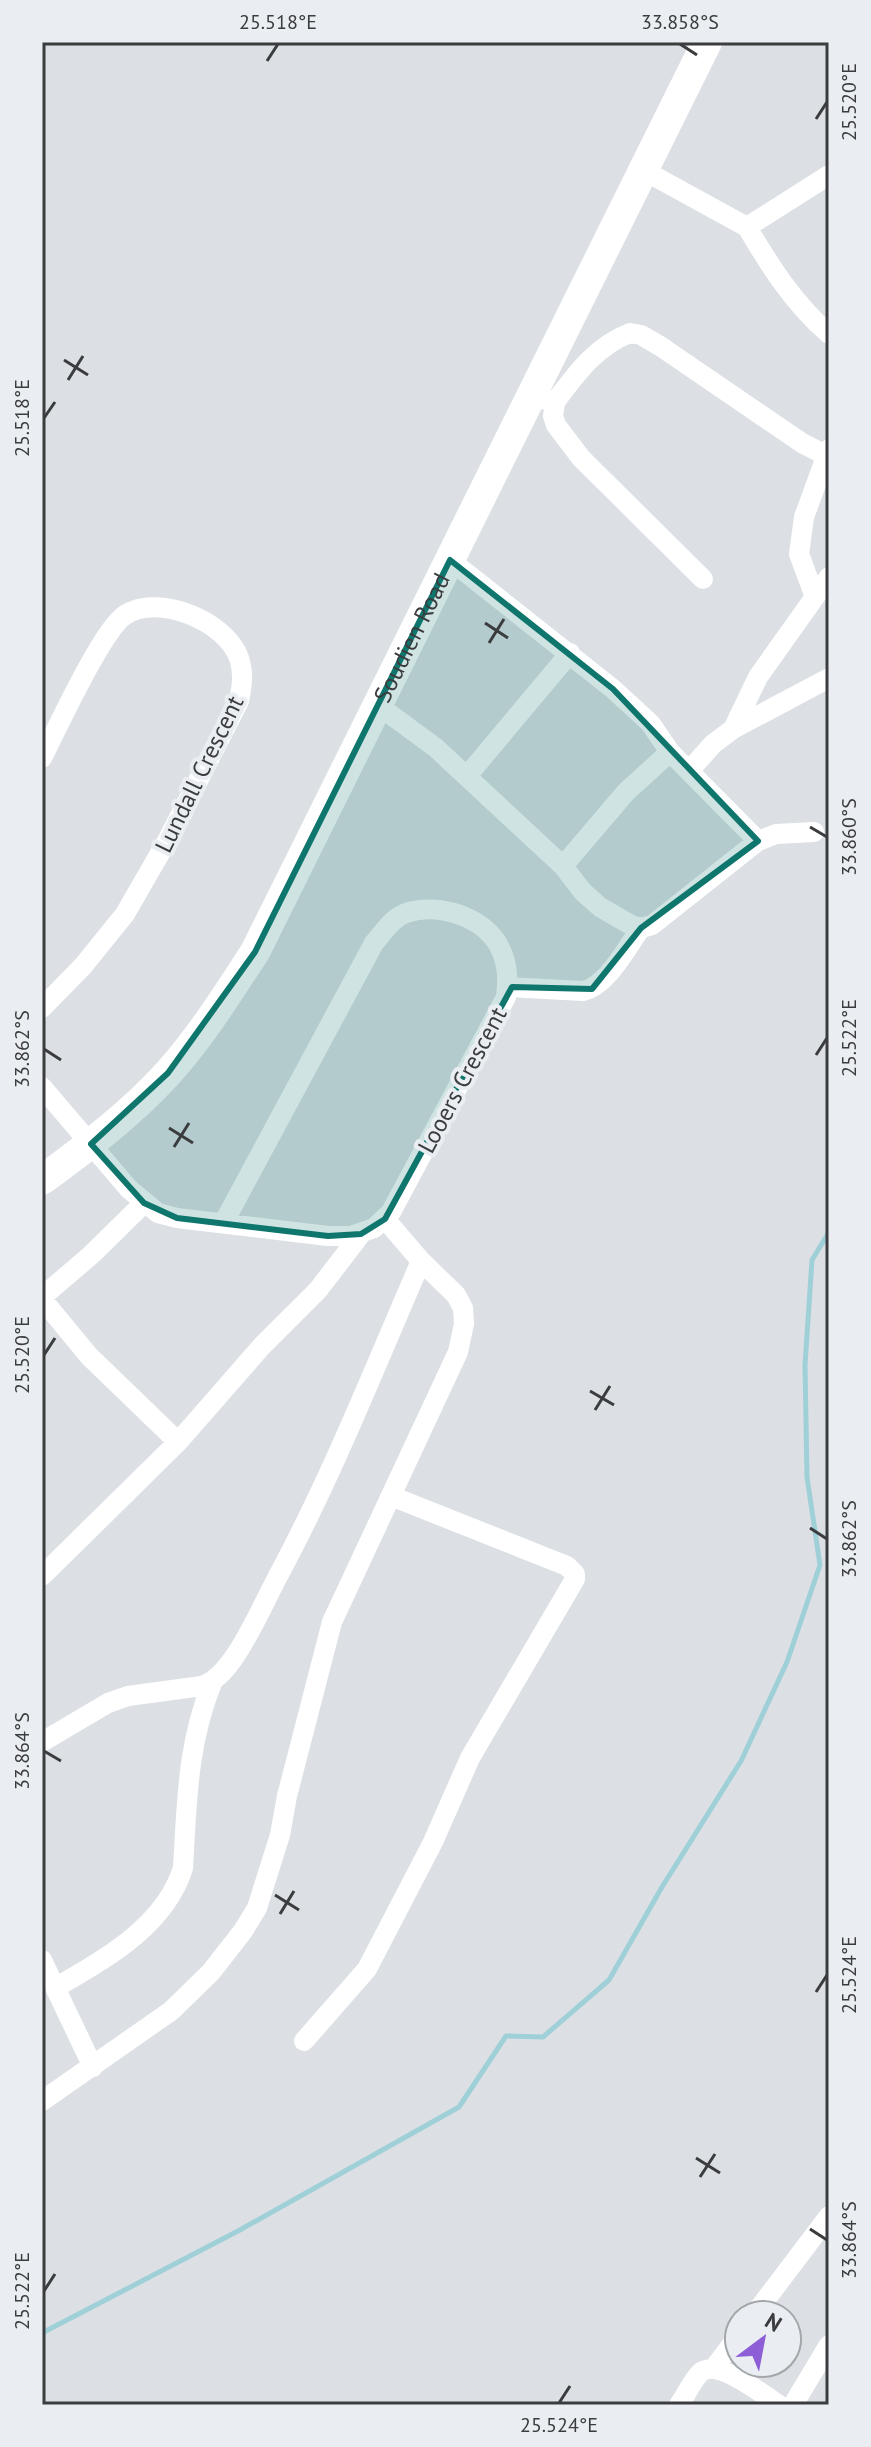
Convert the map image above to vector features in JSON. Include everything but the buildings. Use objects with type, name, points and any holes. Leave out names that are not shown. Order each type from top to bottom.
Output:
[{"type":"street","name":"Soudien Road","points":[[42,1180],[91,1144],[168,1073],[223,1002],[255,952],[450,560],[543,399],[643,170],[707,42]]},
{"type":"street","points":[[643,170],[747,227],[781,282],[808,315],[829,334]]},
{"type":"street","points":[[747,227],[829,175]]},
{"type":"street","points":[[703,579],[581,458],[556,425],[543,399],[603,346],[630,333],[641,335],[660,346],[802,443],[828,454],[804,517],[799,554],[815,597]]},
{"type":"street","points":[[450,560],[570,653],[650,723],[670,752],[758,841]]},
{"type":"street","points":[[733,729],[758,677],[829,577]]},
{"type":"street","name":"Lundall Crescent","points":[[42,758],[107,635],[123,616],[142,607],[164,606],[218,630],[239,658],[243,680],[239,701],[167,841],[125,914],[83,966],[42,1008]]},
{"type":"street","points":[[467,776],[570,653]]},
{"type":"street","points":[[689,771],[713,744],[733,729],[829,678]]},
{"type":"street","points":[[379,706],[436,748],[467,776],[563,866],[583,892],[600,907],[612,916],[641,928]]},
{"type":"street","points":[[563,866],[626,792],[670,752]]},
{"type":"street","points":[[507,987],[592,989],[641,928],[652,925],[758,841],[776,834],[814,832]]},
{"type":"street","name":"Looers Crescent","points":[[224,1222],[374,943],[391,922],[405,914],[428,909],[469,918],[498,944],[506,962],[506,997],[385,1219],[361,1234]]},
{"type":"street","points":[[42,1087],[129,1189],[158,1213],[177,1218],[328,1236],[361,1234]]},
{"type":"street","points":[[144,1203],[42,1298],[89,1356],[178,1442]]},
{"type":"street","points":[[42,2101],[171,2011],[211,1972],[257,1908],[280,1835],[287,1796],[332,1622],[458,1352],[464,1324],[463,1308],[456,1295],[385,1219]]},
{"type":"street","points":[[42,1576],[178,1442],[261,1347],[318,1290],[361,1234]]},
{"type":"street","points":[[57,1987],[115,1953],[133,1938],[168,1899],[179,1881],[183,1868],[190,1752],[202,1707],[212,1683],[237,1653],[296,1542],[421,1261]]},
{"type":"street","points":[[304,2041],[367,1969],[415,1880],[470,1758],[575,1579],[575,1574],[567,1566],[391,1496]]},
{"type":"street","points":[[42,1742],[108,1703],[128,1696],[185,1690],[212,1683]]},
{"type":"street","points":[[42,1960],[93,2067]]},
{"type":"street","points":[[766,2299],[829,2216]]},
{"type":"street","points":[[793,2405],[829,2345]]},
{"type":"street","points":[[714,2368],[723,2356]]},
{"type":"street","points":[[679,2405],[701,2372],[714,2368],[725,2371],[779,2405]]},
{"type":"highlighted area","points":[[450,560],[613,689],[758,841],[641,928],[592,989],[512,987],[385,1219],[361,1234],[328,1236],[177,1218],[144,1203],[91,1144],[168,1073],[255,952]]},
{"type":"waterway","points":[[42,2333],[238,2231],[459,2107],[506,2036],[543,2037],[609,1980],[662,1887],[741,1761],[787,1662],[820,1565],[807,1477],[805,1365],[812,1260],[829,1232]]}]
